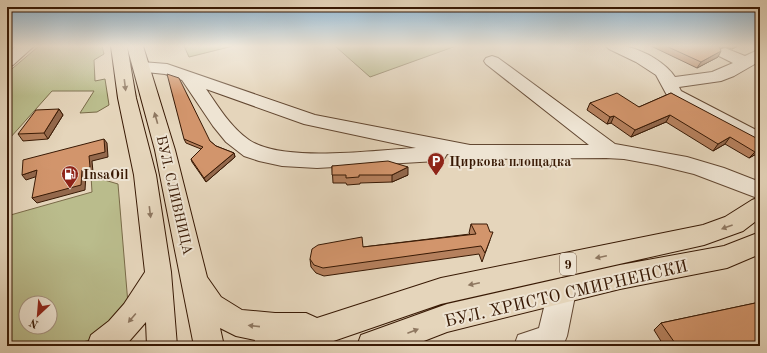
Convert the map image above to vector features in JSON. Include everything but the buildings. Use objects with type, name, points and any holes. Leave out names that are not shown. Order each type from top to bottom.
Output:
[{"type":"main road","name":"БУЛ. СЛИВНИЦА","points":[[122,62],[127,98],[146,175],[158,272],[162,346]]},
{"type":"main road","name":"БУЛ. СЛИВНИЦА","points":[[140,62],[165,150],[209,346]]},
{"type":"main road","name":"БУЛ. ХРИСТО СМИРНЕНСКИ","points":[[268,346],[335,327],[441,291],[704,235],[734,224],[760,206]]},
{"type":"main road","name":"БУЛ. ХРИСТО СМИРНЕНСКИ","points":[[377,346],[447,318],[620,277],[727,257],[760,242]]},
{"type":"main road","points":[[102,346],[113,338],[136,313],[147,296],[158,272]]},
{"type":"main road","points":[[194,278],[211,306],[236,322],[247,325],[275,328],[335,327]]},
{"type":"street","points":[[494,62],[608,149]]},
{"type":"street","points":[[647,62],[654,66],[667,77],[668,83],[675,95],[760,140]]},
{"type":"street","points":[[668,83],[715,77],[728,72],[738,62]]},
{"type":"street","points":[[142,67],[167,69],[311,120],[470,152]]},
{"type":"street","points":[[188,76],[228,132],[240,144],[254,152],[274,158],[301,160],[470,152],[593,152],[608,149],[675,160],[738,180],[760,190]]},
{"type":"street","points":[[546,343],[562,291]]},
{"type":"green space","points":[[19,62],[94,62],[95,81],[105,79],[109,105],[97,112],[80,113],[94,91],[52,91],[10,138],[7,150],[7,73]]},
{"type":"green space","points":[[354,62],[410,62],[370,77]]},
{"type":"green space","points":[[91,176],[118,184],[128,304],[98,337],[74,345],[7,346],[7,216],[92,192]]},
{"type":"place","name":"Циркова площадка","points":[[436,176]]},
{"type":"place","name":"InsaOil","points":[[70,189]]}]
